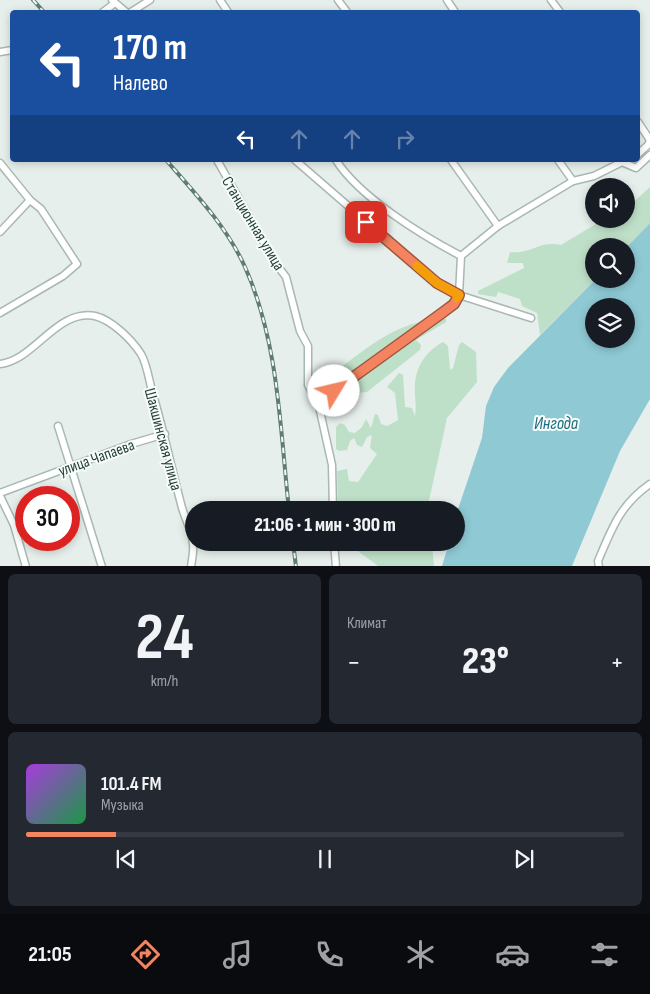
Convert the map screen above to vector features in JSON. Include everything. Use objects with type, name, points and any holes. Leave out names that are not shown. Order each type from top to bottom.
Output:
[{"type":"street","points":[[134,10],[150,0]]},
{"type":"street","points":[[640,125],[650,140],[648,145],[640,152]]},
{"type":"street","points":[[626,162],[636,168],[650,155]]},
{"type":"street","name":"Станционная улица","points":[[217,162],[276,264],[286,276],[300,331],[308,346],[308,385],[318,402],[332,465],[333,501]]},
{"type":"street","points":[[297,162],[437,283],[459,295],[531,318]]},
{"type":"street","points":[[338,162],[363,189],[392,212],[429,240],[461,256]]},
{"type":"street","points":[[452,162],[498,226]]},
{"type":"street","points":[[559,162],[574,182]]},
{"type":"street","points":[[318,402],[454,304],[459,295],[461,256],[498,226],[574,182],[594,176],[622,162]]},
{"type":"street","points":[[0,163],[30,200],[41,209],[77,264],[63,276],[0,312]]},
{"type":"street","points":[[0,232],[30,200]]},
{"type":"street","name":"Шакшинская улица","points":[[0,364],[12,363],[58,327],[78,317],[95,316],[110,323],[142,355],[165,434],[181,506],[190,525],[193,545],[191,566]]},
{"type":"street","points":[[58,426],[102,566]]},
{"type":"street","name":"улица Чапаева","points":[[0,494],[132,444],[165,434]]},
{"type":"street","points":[[599,566],[598,561],[614,524],[632,496],[650,484]]},
{"type":"street","points":[[0,494],[14,525],[26,566]]},
{"type":"street","points":[[335,551],[336,566]]},
{"type":"green space","points":[[650,187],[650,223],[635,239],[585,238],[585,288],[587,288],[540,335],[537,313],[522,306],[520,299],[498,292],[496,297],[478,294],[478,291],[524,268],[523,263],[507,263],[510,252],[524,251],[547,244],[561,245],[589,228],[635,228],[635,201]]},
{"type":"green space","points":[[446,318],[446,322],[416,340],[421,345],[420,350],[367,392],[355,393],[344,389],[439,320]]},
{"type":"green space","points":[[421,322],[349,373],[342,373],[340,368],[378,341],[399,329]]},
{"type":"green space","points":[[443,342],[448,346],[450,370],[453,368],[459,345],[462,342],[476,352],[477,382],[447,418],[429,501],[338,501],[337,471],[347,469],[349,481],[358,482],[377,454],[370,448],[372,435],[367,437],[362,447],[357,445],[354,438],[350,441],[347,450],[339,451],[336,449],[336,427],[340,423],[345,425],[349,432],[355,433],[362,427],[366,419],[371,428],[375,414],[378,415],[381,424],[387,426],[398,420],[395,393],[387,387],[399,373],[403,375],[405,407],[412,408],[415,416],[416,377],[420,364],[432,349]]},
{"type":"green space","points":[[358,551],[433,551],[434,566],[378,566]]},
{"type":"water","name":"Ингода","points":[[650,223],[650,399],[620,451],[572,566],[442,566],[447,551],[465,551],[465,501],[461,501],[482,438],[486,406],[494,387],[508,368],[587,288],[635,288],[635,239]]},
{"type":"railway","points":[[33,0],[42,10]]},
{"type":"railway","points":[[168,162],[220,224],[238,252],[256,296],[265,326],[276,387],[288,501]]},
{"type":"railway","points":[[294,551],[296,566]]},
{"type":"slow traffic","points":[[417,266],[437,283],[459,295],[457,298]]},
{"type":"route","points":[[334,391],[454,304],[459,295],[437,283],[366,222]]}]
